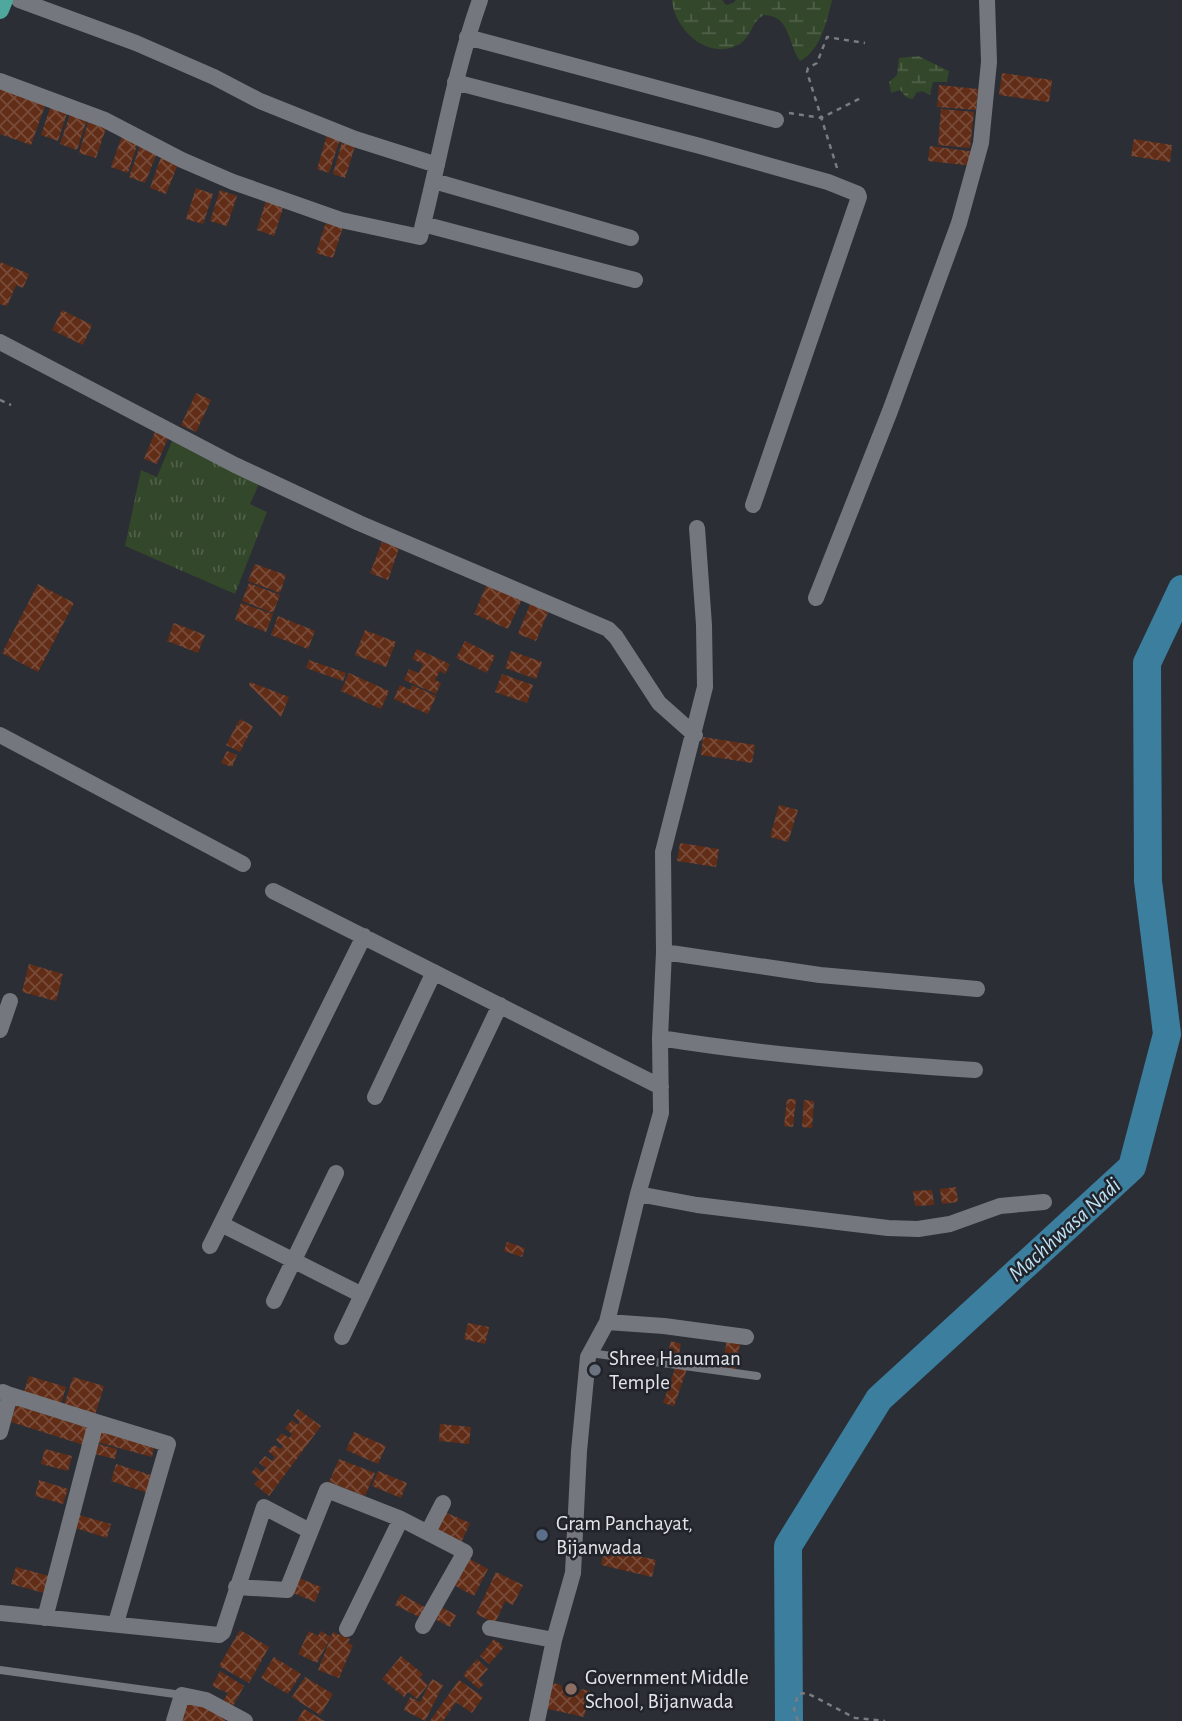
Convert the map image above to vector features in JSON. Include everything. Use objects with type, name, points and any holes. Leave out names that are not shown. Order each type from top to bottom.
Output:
[{"type":"main road","points":[[0,10],[4,0]]},
{"type":"street","points":[[19,0],[136,43],[214,77],[260,101],[435,173],[632,238]]},
{"type":"street","points":[[0,81],[106,120],[182,160],[233,182],[341,220],[420,237],[455,82],[480,0]]},
{"type":"street","points":[[816,598],[890,411],[959,223],[981,143],[989,62],[987,0]]},
{"type":"street","points":[[467,37],[771,119]]},
{"type":"street","points":[[455,82],[700,146],[838,186],[855,192],[859,197],[753,505]]},
{"type":"street","points":[[423,224],[635,280]]},
{"type":"street","points":[[0,342],[174,434],[359,523],[608,629],[659,703],[695,735]]},
{"type":"street","points":[[537,1721],[554,1640],[573,1573],[579,1451],[588,1357],[607,1322],[638,1194],[662,1113],[660,1038],[664,952],[663,852],[695,735],[705,687],[704,625],[697,528]]},
{"type":"street","points":[[0,735],[243,864]]},
{"type":"street","points":[[273,891],[661,1087]]},
{"type":"street","points":[[210,1247],[364,936]]},
{"type":"street","points":[[664,952],[820,975],[977,989]]},
{"type":"street","points":[[375,1097],[435,972]]},
{"type":"street","points":[[0,1030],[10,1001]]},
{"type":"street","points":[[342,1336],[500,1005]]},
{"type":"street","points":[[660,1038],[738,1051],[975,1070]]},
{"type":"street","points":[[274,1301],[337,1173]]},
{"type":"street","points":[[638,1194],[697,1205],[888,1228],[918,1229],[950,1224],[1000,1206],[1044,1202]]},
{"type":"street","points":[[221,1224],[362,1294]]},
{"type":"street","points":[[607,1322],[664,1326],[746,1337]]},
{"type":"street","points":[[0,1432],[5,1393],[168,1444],[116,1623]]},
{"type":"street","points":[[45,1618],[96,1422]]},
{"type":"street","points":[[236,1587],[287,1590],[327,1490],[401,1519],[466,1552],[423,1626]]},
{"type":"street","points":[[428,1532],[443,1503]]},
{"type":"street","points":[[0,1613],[219,1635],[223,1632],[264,1507],[310,1531]]},
{"type":"street","points":[[347,1629],[401,1519]]},
{"type":"street","points":[[490,1628],[554,1640]]},
{"type":"street","points":[[174,1721],[182,1695],[206,1700],[245,1721]]},
{"type":"lane","points":[[590,1353],[757,1376]]},
{"type":"lane","points":[[0,1670],[182,1695]]},
{"type":"path","points":[[838,186],[836,160],[807,75],[808,68],[817,63],[827,37],[865,43]]},
{"type":"path","points":[[771,119],[782,112],[821,118],[861,98]]},
{"type":"path","points":[[0,400],[10,405]]},
{"type":"path","points":[[798,1721],[794,1709],[798,1694],[807,1693],[855,1718],[885,1721]]},
{"type":"green space","points":[[672,0],[722,0],[726,5],[736,0],[832,0],[818,43],[800,61],[784,25],[773,17],[764,15],[760,18],[740,44],[728,49],[717,49],[705,46],[686,32],[674,11]]},
{"type":"green space","points":[[918,56],[949,71],[947,82],[933,82],[930,95],[922,91],[916,93],[913,99],[907,98],[900,90],[891,93],[889,82],[897,75],[899,58]]},
{"type":"green space","points":[[172,441],[259,484],[250,504],[267,512],[235,594],[125,546],[141,470],[157,477]]},
{"type":"building","points":[[1002,73],[1052,80],[1049,102],[999,95]]},
{"type":"building","points":[[939,85],[978,89],[976,110],[937,107]]},
{"type":"building","points":[[0,87],[46,103],[31,145],[0,134]]},
{"type":"building","points":[[51,105],[68,110],[58,141],[41,135]]},
{"type":"building","points":[[941,109],[974,112],[970,148],[938,145]]},
{"type":"building","points":[[70,114],[87,119],[77,150],[60,144]]},
{"type":"building","points":[[88,122],[106,128],[96,158],[79,153]]},
{"type":"building","points":[[327,135],[340,139],[329,173],[317,169]]},
{"type":"building","points":[[122,136],[138,142],[128,173],[111,167]]},
{"type":"building","points":[[343,139],[356,143],[345,178],[333,174]]},
{"type":"building","points":[[1134,139],[1172,145],[1170,162],[1131,156]]},
{"type":"building","points":[[140,146],[157,153],[145,183],[129,177]]},
{"type":"building","points":[[930,146],[976,152],[974,166],[928,161]]},
{"type":"building","points":[[161,157],[178,164],[166,194],[150,188]]},
{"type":"building","points":[[196,188],[213,194],[203,224],[186,219]]},
{"type":"building","points":[[220,190],[237,196],[227,226],[210,221]]},
{"type":"building","points":[[266,200],[284,205],[274,236],[257,230]]},
{"type":"building","points":[[326,222],[343,227],[333,258],[316,253]]},
{"type":"building","points":[[0,262],[29,274],[23,288],[16,285],[7,306],[0,304]]},
{"type":"building","points":[[62,310],[92,325],[83,345],[52,330]]},
{"type":"building","points":[[196,393],[211,400],[196,432],[181,425]]},
{"type":"building","points":[[155,432],[168,438],[157,464],[144,459]]},
{"type":"building","points":[[382,542],[399,548],[388,580],[370,573]]},
{"type":"building","points":[[255,564],[286,575],[280,593],[248,581]]},
{"type":"building","points":[[249,583],[280,595],[273,613],[242,601]]},
{"type":"building","points":[[38,584],[74,603],[38,672],[2,653]]},
{"type":"building","points":[[487,584],[522,599],[508,629],[474,614]]},
{"type":"building","points":[[531,602],[549,610],[536,641],[518,634]]},
{"type":"building","points":[[241,603],[273,614],[266,632],[235,620]]},
{"type":"building","points":[[278,616],[315,631],[308,649],[271,635]]},
{"type":"building","points":[[174,623],[205,635],[198,653],[167,641]]},
{"type":"building","points":[[365,630],[396,642],[386,667],[355,655]]},
{"type":"building","points":[[465,641],[495,656],[487,673],[456,658]]},
{"type":"building","points":[[417,649],[450,664],[445,674],[440,671],[435,680],[441,683],[436,694],[404,680],[409,669],[419,673],[423,664],[412,659]]},
{"type":"building","points":[[511,651],[542,662],[536,679],[505,668]]},
{"type":"building","points":[[309,660],[346,673],[343,681],[306,668]]},
{"type":"building","points":[[349,673],[389,691],[381,709],[341,691]]},
{"type":"building","points":[[502,674],[533,685],[527,703],[495,692]]},
{"type":"building","points":[[250,682],[289,697],[281,717],[249,685]]},
{"type":"building","points":[[400,685],[410,690],[412,685],[436,696],[428,714],[394,699]]},
{"type":"building","points":[[240,719],[253,726],[240,752],[226,745]]},
{"type":"building","points":[[703,737],[755,745],[752,763],[701,755]]},
{"type":"building","points":[[227,751],[237,755],[232,767],[221,763]]},
{"type":"building","points":[[779,805],[798,810],[788,842],[770,837]]},
{"type":"building","points":[[680,843],[719,849],[716,867],[677,861]]},
{"type":"building","points":[[29,964],[63,974],[56,1001],[22,992]]},
{"type":"building","points":[[787,1099],[796,1099],[793,1127],[784,1126]]},
{"type":"building","points":[[804,1100],[814,1101],[812,1128],[802,1127]]},
{"type":"building","points":[[956,1187],[958,1202],[942,1204],[940,1189]]},
{"type":"building","points":[[932,1190],[934,1205],[915,1206],[913,1191]]},
{"type":"building","points":[[507,1242],[525,1248],[522,1257],[504,1251]]},
{"type":"building","points":[[468,1323],[489,1327],[485,1344],[464,1339]]},
{"type":"building","points":[[727,1339],[740,1342],[736,1370],[722,1368]]},
{"type":"building","points":[[671,1341],[681,1344],[677,1363],[666,1360]]},
{"type":"building","points":[[676,1366],[687,1369],[674,1406],[663,1403]]},
{"type":"building","points":[[29,1376],[66,1387],[61,1404],[24,1392]]},
{"type":"building","points":[[73,1377],[104,1386],[94,1418],[63,1408]]},
{"type":"building","points":[[16,1405],[92,1429],[87,1446],[11,1422]]},
{"type":"building","points":[[298,1409],[321,1426],[269,1496],[254,1484],[259,1479],[251,1473],[256,1467],[262,1472],[266,1468],[259,1463],[265,1456],[272,1461],[275,1457],[268,1451],[274,1445],[281,1449],[283,1446],[276,1440],[282,1433],[289,1438],[292,1434],[285,1428],[292,1420],[298,1425],[300,1422],[293,1416]]},
{"type":"building","points":[[440,1424],[471,1427],[469,1444],[439,1441]]},
{"type":"building","points":[[100,1431],[155,1443],[152,1457],[97,1442]]},
{"type":"building","points":[[354,1432],[386,1446],[378,1464],[346,1450]]},
{"type":"building","points":[[98,1444],[117,1449],[115,1459],[95,1454]]},
{"type":"building","points":[[45,1449],[72,1456],[68,1471],[41,1464]]},
{"type":"building","points":[[339,1459],[375,1473],[365,1496],[329,1482]]},
{"type":"building","points":[[116,1464],[154,1476],[148,1493],[111,1481]]},
{"type":"building","points":[[378,1471],[407,1483],[401,1498],[372,1486]]},
{"type":"building","points":[[39,1480],[68,1489],[63,1504],[35,1496]]},
{"type":"building","points":[[442,1511],[470,1523],[460,1545],[432,1533]]},
{"type":"building","points":[[75,1514],[111,1524],[107,1538],[72,1527]]},
{"type":"building","points":[[604,1548],[656,1560],[652,1577],[601,1565]]},
{"type":"building","points":[[466,1557],[488,1569],[474,1596],[452,1584]]},
{"type":"building","points":[[16,1567],[49,1576],[44,1593],[11,1584]]},
{"type":"building","points":[[496,1572],[523,1585],[513,1605],[505,1601],[495,1623],[476,1614]]},
{"type":"building","points":[[299,1578],[321,1587],[315,1602],[293,1593]]},
{"type":"building","points":[[401,1594],[428,1609],[423,1619],[395,1605]]},
{"type":"building","points":[[439,1606],[456,1615],[450,1627],[433,1618]]},
{"type":"building","points":[[240,1630],[269,1647],[249,1683],[219,1666]]},
{"type":"building","points":[[309,1631],[318,1636],[321,1631],[331,1637],[317,1663],[298,1654]]},
{"type":"building","points":[[333,1632],[350,1639],[348,1643],[353,1645],[339,1678],[318,1670]]},
{"type":"building","points":[[494,1639],[504,1647],[489,1664],[480,1656]]},
{"type":"building","points":[[401,1656],[423,1674],[420,1678],[428,1685],[417,1699],[408,1692],[404,1697],[382,1679]]},
{"type":"building","points":[[274,1657],[301,1674],[288,1694],[261,1678]]},
{"type":"building","points":[[477,1659],[488,1669],[479,1679],[484,1684],[479,1689],[463,1675]]},
{"type":"building","points":[[220,1671],[244,1686],[233,1706],[223,1701],[228,1693],[212,1686]]},
{"type":"building","points":[[305,1677],[333,1694],[320,1715],[292,1697]]},
{"type":"building","points":[[432,1679],[443,1685],[425,1721],[404,1710],[410,1697],[420,1702]]},
{"type":"building","points":[[459,1680],[483,1697],[472,1713],[456,1702],[443,1721],[430,1721]]},
{"type":"building","points":[[549,1682],[561,1685],[563,1691],[578,1694],[581,1689],[590,1691],[584,1717],[544,1708]]},
{"type":"building","points":[[187,1702],[207,1708],[226,1719],[180,1721]]},
{"type":"building","points":[[304,1709],[325,1721],[297,1721]]},
{"type":"waterway","name":"Machhwasa Nadi","points":[[789,1721],[788,1546],[879,1399],[1132,1167],[1167,1034],[1148,881],[1147,663],[1182,589]]},
{"type":"place","name":"Shree Hanuman Temple","points":[[595,1370]]},
{"type":"place","name":"Gram Panchayat, Bijanwada","points":[[542,1535]]},
{"type":"place","name":"Government Middle School, Bijanwada","points":[[571,1689]]}]
